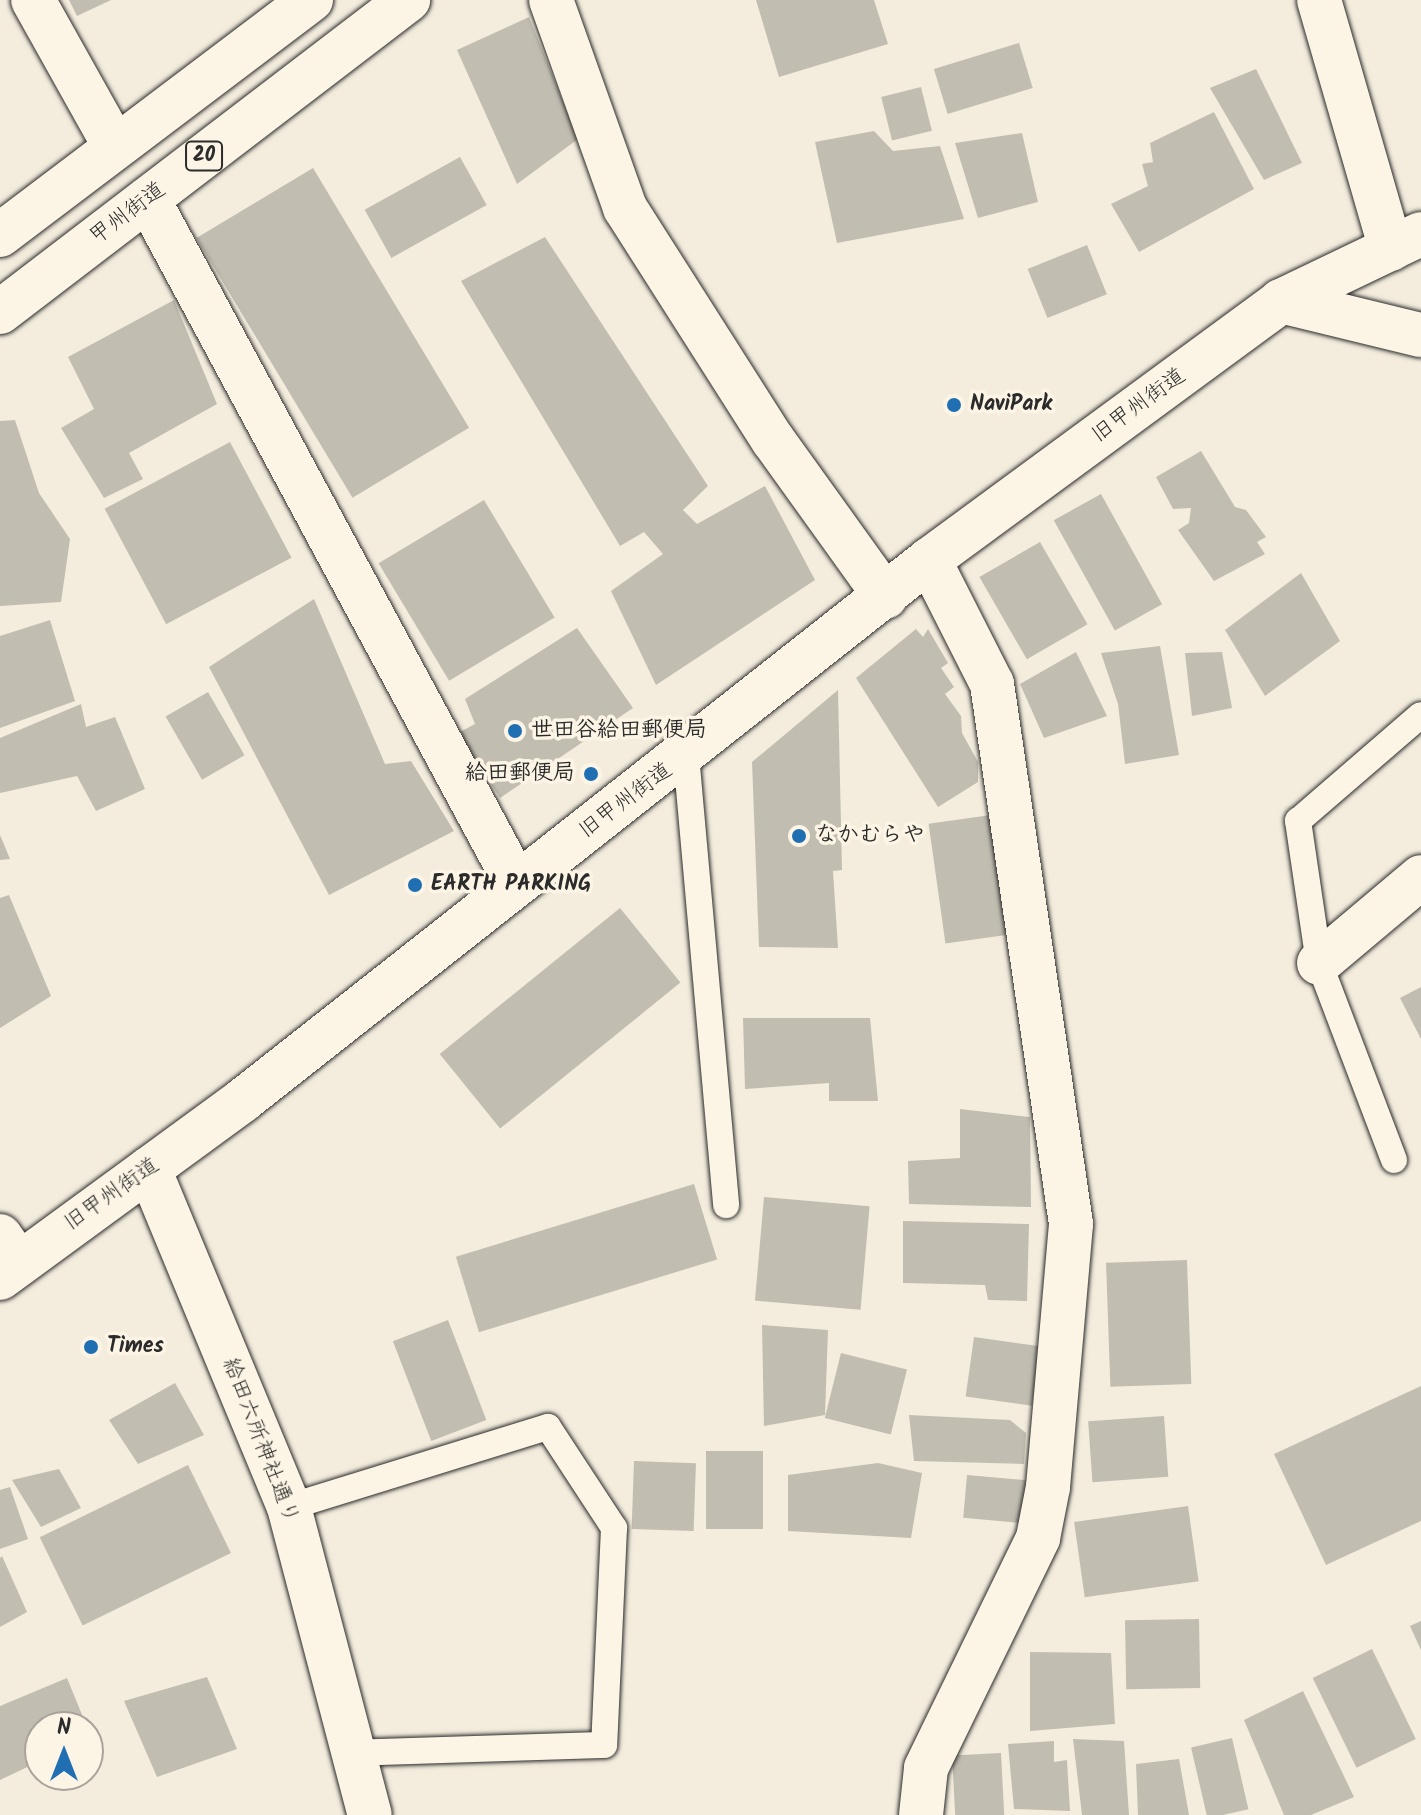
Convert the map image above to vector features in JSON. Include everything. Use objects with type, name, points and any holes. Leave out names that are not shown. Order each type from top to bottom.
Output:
[{"type":"main road","points":[[33,0],[115,147]]},
{"type":"main road","points":[[0,235],[311,0]]},
{"type":"main road","name":"甲州街道","points":[[0,312],[408,0]]},
{"type":"main road","points":[[551,0],[625,208],[773,440],[886,597]]},
{"type":"main road","points":[[1319,0],[1406,242]]},
{"type":"main road","points":[[148,199],[516,883]]},
{"type":"main road","name":"旧甲州街道","points":[[6,1259],[149,1169],[516,883],[686,755],[929,560],[1281,301],[1406,242]]},
{"type":"main road","points":[[1281,301],[1421,335]]},
{"type":"main road","points":[[921,1815],[926,1768],[1038,1538],[1048,1487],[1071,1224],[992,684],[929,560]]},
{"type":"main road","points":[[1319,963],[1421,877]]},
{"type":"main road","name":"給田六所神社通り","points":[[149,1169],[289,1507],[370,1815]]},
{"type":"lane","points":[[1394,1160],[1319,963],[1298,821],[1421,715]]},
{"type":"lane","points":[[686,755],[726,1205]]},
{"type":"lane","points":[[289,1507],[548,1427],[614,1528],[604,1745],[353,1753]]},
{"type":"building","points":[[69,0],[111,0],[77,16]]},
{"type":"building","points":[[756,0],[874,0],[888,44],[779,77]]},
{"type":"building","points":[[529,17],[578,139],[517,184],[457,50]]},
{"type":"building","points":[[1019,43],[1033,88],[948,114],[934,69]]},
{"type":"building","points":[[1256,69],[1302,163],[1264,180],[1210,88]]},
{"type":"building","points":[[921,87],[932,131],[892,141],[881,97]]},
{"type":"building","points":[[1214,112],[1254,189],[1139,252],[1111,204],[1148,186],[1142,164],[1153,162],[1150,143]]},
{"type":"building","points":[[874,131],[893,151],[940,146],[964,219],[837,243],[815,142]]},
{"type":"building","points":[[1022,133],[1038,202],[978,218],[955,143]]},
{"type":"building","points":[[460,157],[487,205],[391,258],[365,210]]},
{"type":"building","points":[[313,168],[469,428],[352,498],[196,238]]},
{"type":"building","points":[[545,237],[708,486],[683,510],[697,524],[765,486],[815,580],[656,685],[611,591],[663,554],[644,532],[620,546],[461,281]]},
{"type":"building","points":[[1087,245],[1107,294],[1048,318],[1028,269]]},
{"type":"building","points":[[174,300],[217,404],[129,453],[143,479],[104,498],[61,428],[94,409],[68,357]]},
{"type":"building","points":[[15,420],[39,493],[70,539],[61,602],[0,606],[0,421]]},
{"type":"building","points":[[230,442],[292,558],[166,624],[105,509]]},
{"type":"building","points":[[1201,451],[1235,507],[1246,510],[1266,537],[1257,542],[1265,554],[1214,581],[1178,530],[1189,523],[1191,508],[1173,509],[1156,477]]},
{"type":"building","points":[[1101,494],[1162,604],[1115,630],[1054,520]]},
{"type":"building","points":[[484,500],[555,617],[449,681],[379,563]]},
{"type":"building","points":[[1040,542],[1088,624],[1027,659],[979,577]]},
{"type":"building","points":[[1301,573],[1340,641],[1265,696],[1225,630]]},
{"type":"building","points":[[314,599],[385,764],[411,761],[454,831],[329,895],[209,667]]},
{"type":"building","points":[[50,620],[75,701],[0,728],[0,636]]},
{"type":"building","points":[[577,628],[633,708],[500,798],[458,733],[475,724],[465,699]]},
{"type":"building","points":[[916,629],[923,637],[928,629],[948,663],[941,668],[954,687],[945,694],[961,716],[962,733],[978,762],[978,782],[938,807],[856,678]]},
{"type":"building","points":[[1160,646],[1179,755],[1125,764],[1118,704],[1101,653]]},
{"type":"building","points":[[1076,652],[1107,716],[1044,738],[1020,684]]},
{"type":"building","points":[[1222,652],[1232,708],[1192,716],[1185,653]]},
{"type":"building","points":[[838,690],[842,870],[833,871],[838,948],[759,947],[752,762]]},
{"type":"building","points":[[208,692],[244,755],[202,780],[166,716]]},
{"type":"building","points":[[81,704],[86,727],[115,717],[145,789],[96,811],[77,776],[0,793],[0,738]]},
{"type":"building","points":[[991,815],[1008,935],[945,944],[929,824]]},
{"type":"building","points":[[0,835],[10,859],[0,860]]},
{"type":"building","points":[[9,895],[51,996],[0,1028],[0,898]]},
{"type":"building","points":[[620,908],[680,983],[500,1129],[440,1054]]},
{"type":"building","points":[[1421,987],[1421,1039],[1400,998]]},
{"type":"building","points":[[743,1018],[870,1018],[878,1101],[829,1101],[829,1083],[745,1089]]},
{"type":"building","points":[[960,1109],[1030,1117],[1031,1207],[909,1204],[908,1161],[960,1158]]},
{"type":"building","points":[[694,1184],[717,1260],[479,1332],[456,1257]]},
{"type":"building","points":[[764,1197],[870,1206],[861,1310],[755,1301]]},
{"type":"building","points":[[903,1221],[1029,1224],[1027,1301],[988,1300],[985,1285],[903,1283]]},
{"type":"building","points":[[1187,1260],[1191,1384],[1110,1387],[1106,1263]]},
{"type":"building","points":[[448,1320],[486,1420],[431,1441],[393,1341]]},
{"type":"building","points":[[762,1325],[828,1330],[825,1415],[764,1426]]},
{"type":"building","points":[[974,1337],[1040,1346],[1032,1406],[966,1396]]},
{"type":"building","points":[[841,1353],[907,1369],[891,1434],[825,1418]]},
{"type":"building","points":[[175,1383],[204,1435],[138,1464],[109,1420]]},
{"type":"building","points":[[1421,1386],[1421,1521],[1326,1565],[1274,1454]]},
{"type":"building","points":[[909,1415],[1010,1420],[1026,1433],[1024,1464],[914,1461]]},
{"type":"building","points":[[1164,1416],[1168,1477],[1092,1482],[1088,1421]]},
{"type":"building","points":[[706,1451],[763,1451],[763,1529],[706,1529]]},
{"type":"building","points":[[634,1461],[696,1463],[694,1531],[632,1529]]},
{"type":"building","points":[[878,1463],[922,1473],[911,1538],[788,1531],[788,1475]]},
{"type":"building","points":[[188,1465],[231,1553],[83,1625],[40,1537]]},
{"type":"building","points":[[59,1469],[81,1508],[41,1527],[12,1480]]},
{"type":"building","points":[[967,1475],[1026,1480],[1022,1523],[963,1518]]},
{"type":"building","points":[[10,1487],[28,1539],[0,1549],[0,1490]]},
{"type":"building","points":[[1188,1506],[1199,1581],[1085,1597],[1074,1522]]},
{"type":"building","points":[[2,1556],[27,1612],[0,1627],[0,1558]]},
{"type":"building","points":[[1199,1619],[1200,1688],[1126,1689],[1125,1620]]},
{"type":"building","points":[[1421,1621],[1421,1650],[1410,1626]]},
{"type":"building","points":[[1372,1649],[1416,1739],[1357,1768],[1313,1678]]},
{"type":"building","points":[[1030,1652],[1111,1653],[1115,1724],[1030,1731]]},
{"type":"building","points":[[207,1677],[237,1749],[157,1777],[124,1701]]},
{"type":"building","points":[[67,1678],[80,1711],[24,1711],[24,1769],[0,1780],[0,1706]]},
{"type":"building","points":[[1303,1691],[1354,1797],[1311,1815],[1284,1815],[1244,1720]]},
{"type":"building","points":[[1232,1738],[1248,1809],[1207,1815],[1191,1747]]},
{"type":"building","points":[[1073,1739],[1124,1741],[1129,1815],[1082,1815]]},
{"type":"building","points":[[1054,1741],[1054,1762],[1067,1760],[1070,1811],[1014,1809],[1008,1744]]},
{"type":"building","points":[[1001,1753],[1004,1815],[955,1815],[952,1756]]},
{"type":"building","points":[[1179,1759],[1189,1815],[1138,1815],[1136,1764]]},
{"type":"place","name":"NaviPark","points":[[954,405]]},
{"type":"place","name":"世田谷給田郵便局","points":[[515,731]]},
{"type":"place","name":"給田郵便局","points":[[591,774]]},
{"type":"place","name":"なかむらや","points":[[799,836]]},
{"type":"place","name":"EARTH PARKING","points":[[415,885]]},
{"type":"place","name":"Times","points":[[91,1347]]}]
